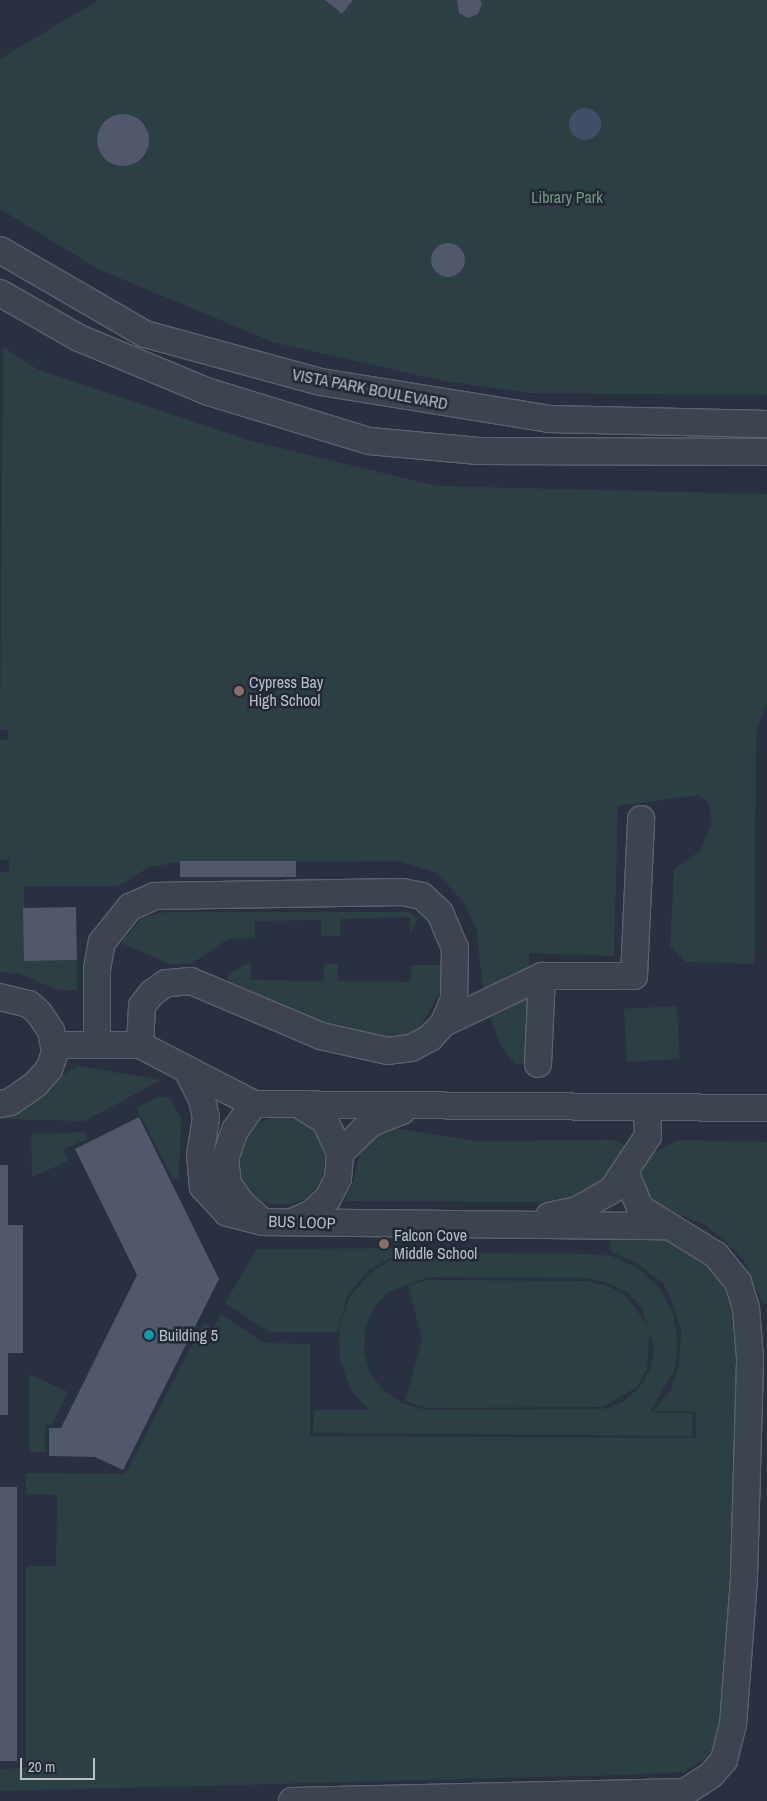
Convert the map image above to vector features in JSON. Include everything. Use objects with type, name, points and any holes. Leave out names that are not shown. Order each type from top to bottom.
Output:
[{"type":"street","name":"VISTA PARK BOULEVARD","points":[[0,250],[145,334],[321,382],[549,418],[767,424]]},
{"type":"street","points":[[0,293],[79,338],[209,392],[369,441],[479,451],[767,452]]},
{"type":"street","points":[[444,1022],[542,976],[634,976],[641,819]]},
{"type":"street","points":[[97,1042],[102,942],[130,907],[155,896],[402,892],[422,896],[440,912],[455,948],[454,999],[444,1022],[430,1038],[411,1048],[388,1051],[321,1036],[191,981],[166,983],[142,1006],[140,1045]]},
{"type":"street","points":[[538,1064],[542,976]]},
{"type":"street","points":[[0,997],[29,1004],[51,1031],[55,1045],[49,1069],[36,1084],[10,1102],[0,1104]]},
{"type":"street","points":[[55,1045],[97,1042],[140,1045],[254,1104],[438,1107],[767,1108]]},
{"type":"street","points":[[187,1070],[202,1099],[206,1118],[200,1154],[203,1187],[227,1213],[263,1222]]},
{"type":"street","name":"BUS LOOP","points":[[254,1104],[235,1130],[225,1159],[228,1184],[242,1204],[263,1222],[664,1226]]},
{"type":"street","points":[[292,1222],[312,1213],[328,1198],[338,1178],[340,1153],[325,1121],[299,1105]]},
{"type":"street","points":[[340,1153],[371,1124],[401,1111],[438,1107]]},
{"type":"street","points":[[509,1224],[577,1210],[612,1190],[648,1136],[647,1107]]},
{"type":"street","points":[[292,1801],[684,1792],[711,1775],[724,1760],[733,1725],[744,1577],[750,1358],[746,1308],[738,1282],[716,1255],[664,1226],[640,1208],[625,1171]]},
{"type":"green space","name":"Library Park","points":[[99,0],[767,0],[767,395],[529,393],[443,381],[273,342],[98,269],[0,209],[0,59]]},
{"type":"green space","name":"Cypress Bay High School","points":[[3,347],[37,369],[248,440],[436,486],[767,494],[767,703],[756,733],[755,964],[686,962],[670,946],[674,869],[700,851],[712,823],[708,802],[699,795],[618,806],[614,956],[529,953],[528,1064],[515,1064],[501,1046],[485,1003],[476,928],[464,902],[436,873],[399,861],[180,862],[149,867],[118,886],[24,886],[25,961],[77,960],[77,990],[58,990],[20,974],[0,972],[0,872],[9,872],[9,859],[0,860],[0,740],[8,739],[8,730],[0,730]]},
{"type":"green space","points":[[166,912],[409,912],[418,919],[410,934],[410,917],[340,919],[340,936],[321,936],[321,920],[255,921],[255,938],[228,939],[191,964],[169,964],[121,943],[143,917]]},
{"type":"green space","points":[[251,962],[251,980],[324,981],[324,964],[338,964],[338,981],[410,982],[411,965],[444,965],[444,985],[419,1029],[401,1041],[368,1039],[301,1016],[228,981],[228,974]]},
{"type":"green space","points":[[677,1006],[680,1059],[627,1062],[624,1009]]},
{"type":"green space","points":[[78,1066],[161,1080],[85,1121],[0,1119],[0,1111]]},
{"type":"green space","points":[[160,1096],[170,1098],[181,1119],[179,1177],[174,1180],[136,1108]]},
{"type":"green space","points":[[281,1117],[298,1120],[312,1130],[322,1144],[325,1161],[322,1178],[312,1192],[298,1202],[281,1205],[264,1202],[250,1192],[240,1178],[237,1161],[240,1144],[250,1130],[264,1120]]},
{"type":"green space","points":[[387,1127],[476,1141],[613,1140],[627,1146],[606,1182],[568,1202],[344,1201],[354,1180],[360,1152],[367,1140]]},
{"type":"green space","points":[[85,1132],[87,1139],[64,1149],[68,1161],[32,1177],[31,1134]]},
{"type":"green space","points":[[679,1140],[767,1142],[767,1304],[763,1304],[744,1261],[727,1243],[705,1225],[653,1203],[646,1194],[642,1171],[651,1154]]},
{"type":"green space","points":[[650,1237],[672,1240],[721,1274],[736,1322],[737,1446],[721,1730],[709,1756],[684,1772],[0,1791],[0,1769],[26,1768],[26,1566],[56,1566],[57,1495],[26,1494],[26,1473],[125,1474],[204,1322],[213,1328],[221,1314],[264,1343],[310,1344],[310,1436],[696,1438],[696,1412],[653,1411],[670,1391],[679,1365],[681,1331],[673,1304],[663,1283],[635,1262],[611,1252],[610,1238]]},
{"type":"green space","points":[[430,1248],[398,1254],[369,1270],[348,1294],[337,1332],[269,1332],[225,1303],[257,1249]]},
{"type":"green space","points":[[431,1252],[586,1254],[612,1256],[639,1269],[660,1289],[673,1314],[678,1343],[674,1371],[650,1412],[692,1413],[692,1436],[313,1433],[314,1410],[369,1410],[351,1390],[340,1360],[339,1328],[349,1298],[370,1273],[397,1256]],"holes":[[[429,1277],[587,1278],[608,1283],[627,1292],[642,1308],[654,1348],[650,1369],[639,1388],[623,1402],[603,1409],[426,1410],[402,1403],[383,1390],[370,1373],[364,1352],[365,1330],[373,1309],[388,1292]]]},
{"type":"green space","points":[[429,1280],[587,1281],[608,1286],[626,1296],[650,1329],[647,1369],[637,1387],[603,1407],[427,1408],[405,1401],[422,1339],[408,1285]]},
{"type":"green space","points":[[29,1374],[68,1392],[52,1425],[45,1425],[45,1452],[29,1452]]},
{"type":"water","points":[[585,108],[591,109],[596,113],[600,118],[600,130],[596,135],[591,139],[585,140],[579,139],[574,135],[570,130],[569,124],[570,118],[574,113],[579,109]]},
{"type":"building","points":[[325,0],[353,0],[342,14]]},
{"type":"building","points":[[457,0],[480,0],[482,4],[478,14],[468,18],[459,13]]},
{"type":"building","points":[[123,114],[137,118],[145,126],[149,140],[145,154],[137,162],[123,166],[109,162],[101,154],[97,140],[101,126],[109,118]]},
{"type":"building","points":[[448,243],[455,244],[460,248],[464,253],[464,267],[460,272],[455,276],[448,277],[441,276],[436,272],[432,267],[431,260],[432,253],[436,248],[441,244]]},
{"type":"building","points":[[180,861],[296,861],[296,877],[180,877]]},
{"type":"building","points":[[76,907],[77,960],[24,961],[23,908]]},
{"type":"building","name":"Building 5","points":[[139,1117],[219,1279],[123,1470],[95,1457],[49,1456],[49,1428],[61,1428],[137,1275],[75,1149]]},
{"type":"building","points":[[0,1165],[8,1165],[8,1225],[23,1225],[23,1353],[8,1353],[8,1415],[0,1415]]},
{"type":"building","points":[[0,1487],[17,1487],[17,1761],[0,1761]]},
{"type":"place","name":"Cypress Bay High School","points":[[239,691]]},
{"type":"place","name":"Falcon Cove Middle School","points":[[384,1244]]},
{"type":"place","name":"Building 5","points":[[149,1335]]}]
